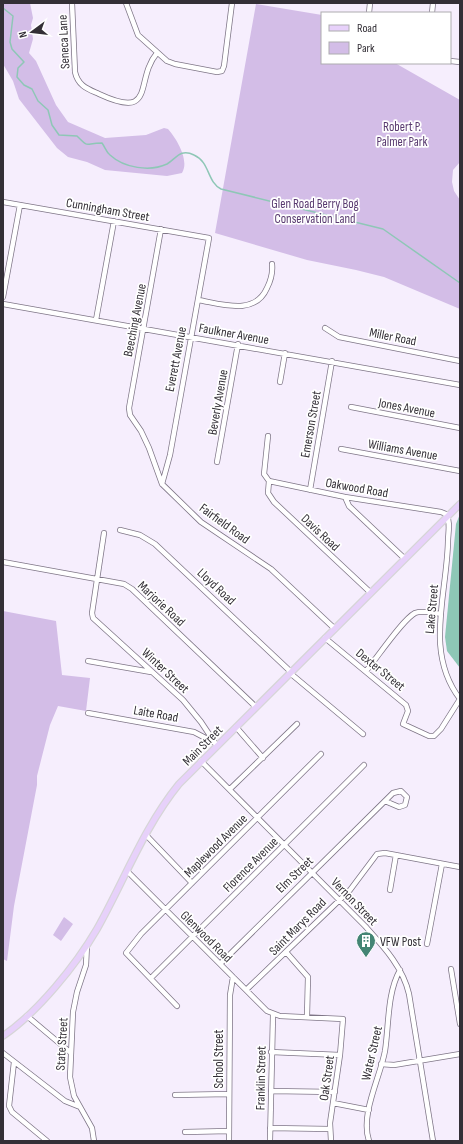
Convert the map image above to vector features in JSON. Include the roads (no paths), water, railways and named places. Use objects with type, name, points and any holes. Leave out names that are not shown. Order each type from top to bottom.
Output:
[{"type":"main road","name":"Main Street","points":[[3,1036],[27,1016],[45,997],[86,944],[146,835],[171,794],[201,761],[460,504]]},
{"type":"street","name":"Seneca Lane","points":[[72,3],[75,72],[79,82],[86,88],[119,104],[133,102],[142,92],[149,64],[157,53]]},
{"type":"street","points":[[126,3],[138,35],[157,53],[174,64],[216,71],[222,71],[224,64],[232,3]]},
{"type":"street","name":"Cunningham Street","points":[[3,202],[209,238]]},
{"type":"street","points":[[3,297],[20,205]]},
{"type":"street","points":[[96,320],[114,221]]},
{"type":"street","name":"Beeching Avenue","points":[[130,415],[129,408],[161,229]]},
{"type":"street","name":"Everett Avenue","points":[[162,484],[170,455],[209,238]]},
{"type":"street","points":[[198,300],[239,306],[255,304],[260,300],[266,290],[273,272],[272,264]]},
{"type":"street","name":"Faulkner Avenue","points":[[3,304],[238,344],[460,385]]},
{"type":"street","name":"Miller Road","points":[[325,328],[340,338],[460,361]]},
{"type":"street","name":"Beverly Avenue","points":[[217,462],[238,344]]},
{"type":"street","points":[[280,382],[285,353]]},
{"type":"street","name":"Emerson Street","points":[[310,490],[332,361]]},
{"type":"street","name":"Jones Avenue","points":[[351,407],[460,428]]},
{"type":"street","name":"Fairfield Road","points":[[130,415],[150,448],[162,484],[201,522],[271,569],[335,629]]},
{"type":"street","points":[[268,436],[264,476],[269,481]]},
{"type":"street","name":"Williams Avenue","points":[[341,449],[460,471]]},
{"type":"street","name":"Oakwood Road","points":[[269,481],[345,497],[441,512],[448,516]]},
{"type":"street","name":"Davis Road","points":[[269,481],[268,490],[272,500],[371,593]]},
{"type":"street","points":[[345,497],[349,506],[404,559]]},
{"type":"street","name":"Lake Street","points":[[448,516],[448,554],[441,614],[440,648],[442,661],[449,682],[460,699]]},
{"type":"street","name":"Lloyd Road","points":[[120,530],[140,535],[155,544],[291,672],[363,734]]},
{"type":"street","points":[[96,580],[104,533]]},
{"type":"street","name":"Marjorie Road","points":[[3,562],[96,580],[119,582],[132,589],[256,707]]},
{"type":"street","name":"Winter Street","points":[[96,580],[92,616],[188,706],[217,746]]},
{"type":"street","points":[[366,672],[414,614],[420,612],[441,614]]},
{"type":"street","name":"Dexter Street","points":[[325,638],[407,705],[408,711],[403,724],[430,736],[434,736],[441,730],[460,699]]},
{"type":"street","points":[[88,661],[152,672]]},
{"type":"street","name":"Laite Road","points":[[88,713],[194,732],[208,739],[217,746]]},
{"type":"street","points":[[230,789],[297,724]]},
{"type":"street","points":[[236,727],[263,758]]},
{"type":"street","name":"Maplewood Avenue","points":[[151,978],[126,953],[137,938],[321,754]]},
{"type":"street","name":"Vernon Street","points":[[201,761],[381,944],[400,970],[407,988],[433,1141]]},
{"type":"street","name":"Florence Avenue","points":[[151,978],[364,764]]},
{"type":"street","name":"Elm Street","points":[[220,964],[385,801],[398,790],[403,792],[407,797],[405,805],[399,807],[385,801]]},
{"type":"street","points":[[146,835],[192,883]]},
{"type":"street","name":"Saint Marys Road","points":[[246,990],[339,900],[359,879],[376,855],[382,853],[396,855]]},
{"type":"street","points":[[390,890],[396,855],[460,867]]},
{"type":"street","points":[[427,944],[442,864]]},
{"type":"street","name":"Glenwood Road","points":[[127,871],[264,1008],[273,1014]]},
{"type":"street","name":"State Street","points":[[86,944],[86,966],[74,1006],[71,1083],[74,1096],[92,1128],[94,1141]]},
{"type":"street","points":[[273,1014],[307,1016],[308,976],[286,952]]},
{"type":"street","points":[[451,969],[460,1024]]},
{"type":"street","name":"Water Street","points":[[369,1141],[366,1130],[369,1110],[376,1078],[382,1064],[394,984],[400,970]]},
{"type":"street","name":"School Street","points":[[229,1141],[230,995],[233,977]]},
{"type":"street","points":[[151,978],[177,1006]]},
{"type":"street","name":"Franklin Street","points":[[270,1141],[273,1014]]},
{"type":"street","points":[[27,1016],[71,1053]]},
{"type":"street","name":"Oak Street","points":[[307,1016],[343,1018],[340,1055],[330,1129],[331,1141]]},
{"type":"street","points":[[271,1052],[340,1055]]},
{"type":"street","points":[[3,1053],[64,1101],[80,1107]]},
{"type":"street","points":[[382,1064],[394,1065],[460,1054]]},
{"type":"street","points":[[14,1062],[9,1106],[12,1112],[47,1141]]},
{"type":"street","points":[[271,1091],[335,1092]]},
{"type":"street","points":[[176,1095],[229,1094]]},
{"type":"street","points":[[333,1104],[369,1110]]},
{"type":"street","points":[[270,1128],[330,1129]]},
{"type":"street","points":[[185,1132],[229,1131]]},
{"type":"waterway","points":[[3,8],[13,16],[10,42],[12,49],[24,62],[18,68],[17,77],[24,85],[32,89],[38,101],[48,110],[52,125],[59,135],[77,136],[86,144],[102,143],[110,155],[122,163],[137,167],[153,168],[167,164],[182,153],[189,153],[199,158],[203,162],[213,182],[221,189],[383,229],[460,283]]},
{"type":"place","name":"VFW Post","points":[[366,958]]},
{"type":"park label","name":"Robert P. Palmer Park","points":[[402,134]]},
{"type":"park label","name":"Glen Road Berry Bog Conservation Land","points":[[315,210]]}]
